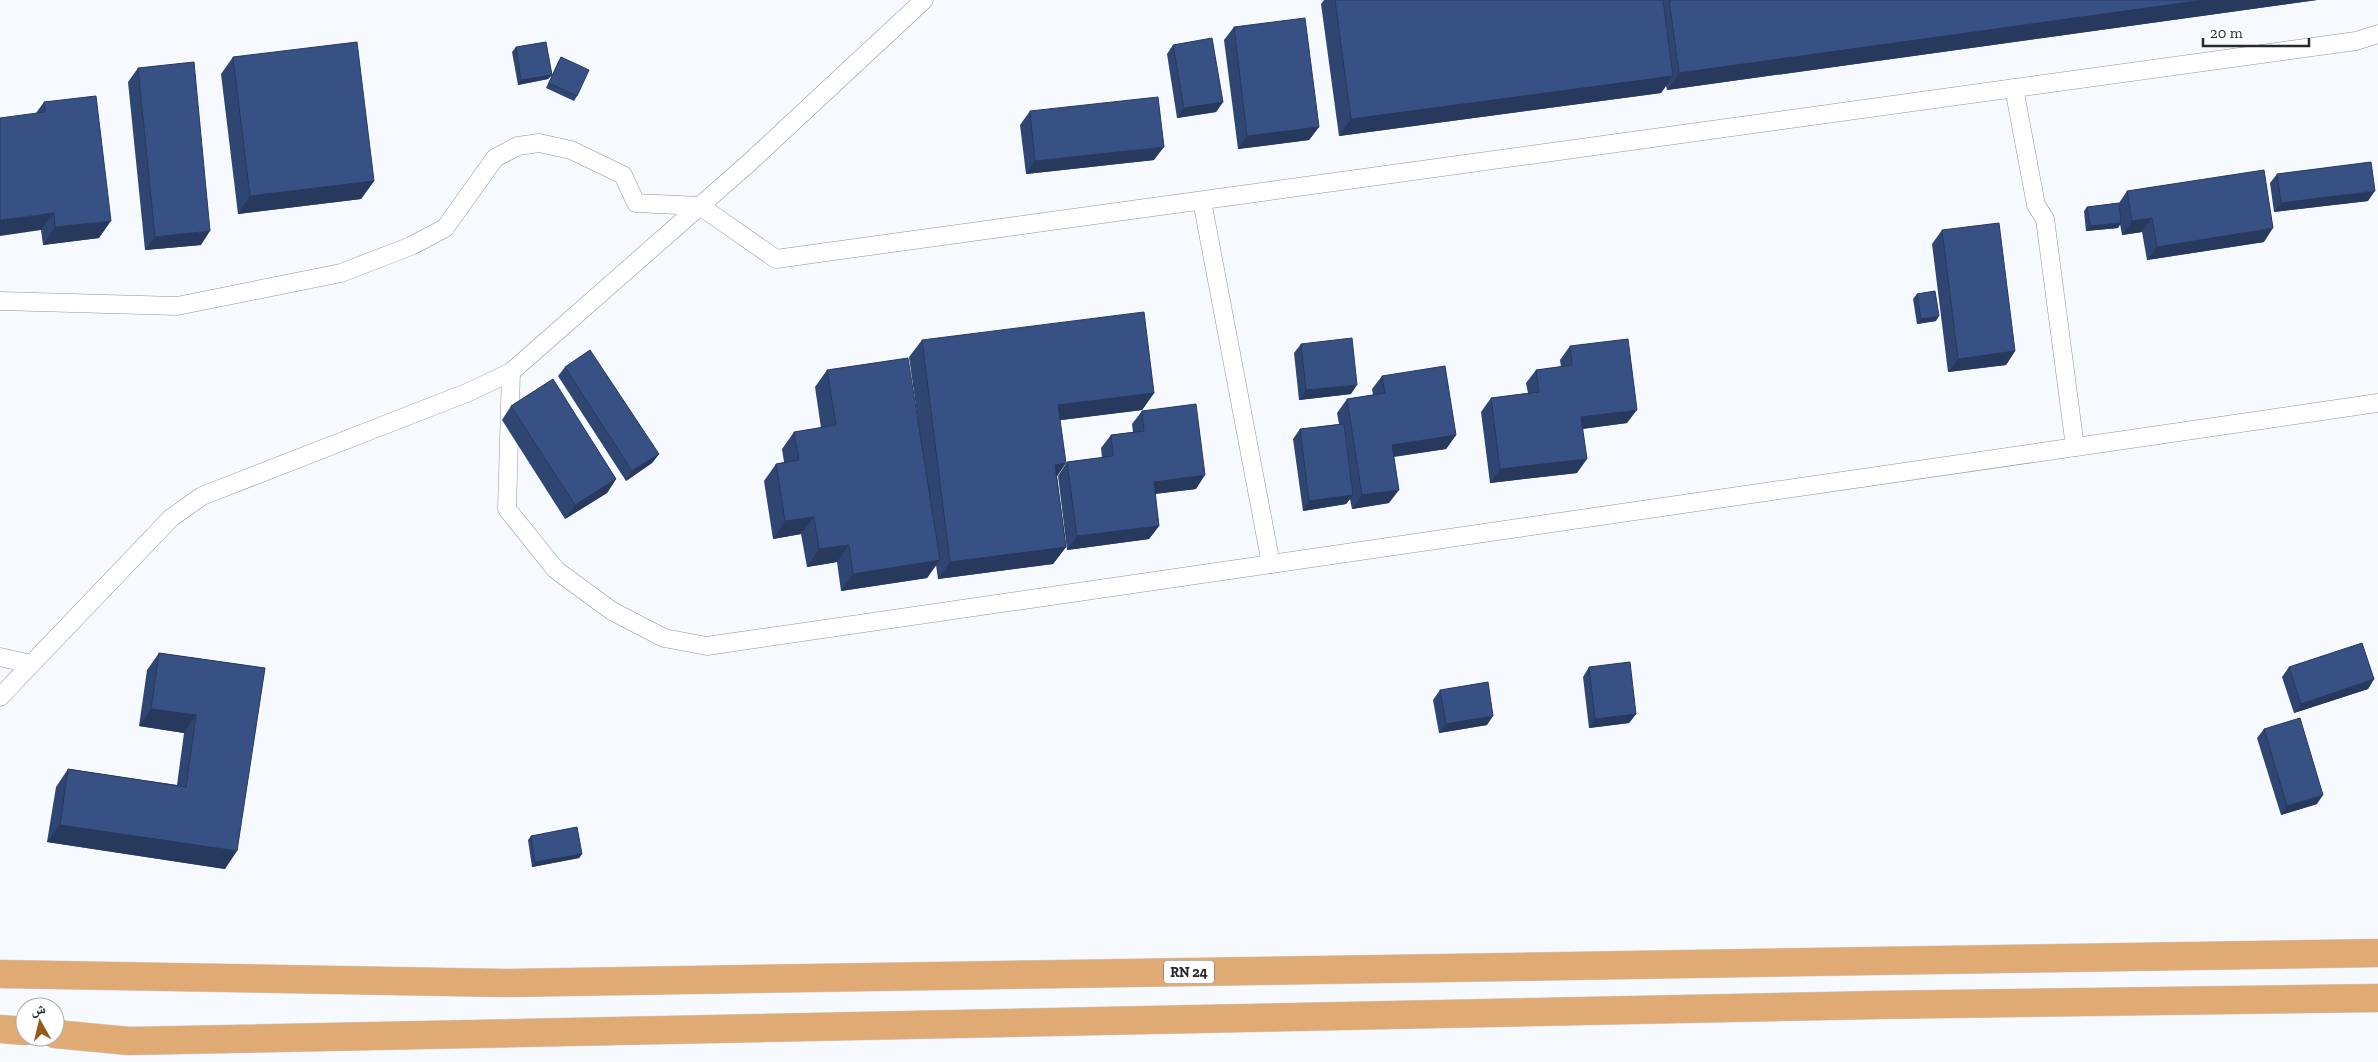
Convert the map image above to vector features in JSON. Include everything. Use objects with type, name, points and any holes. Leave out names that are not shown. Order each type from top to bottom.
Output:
[{"type":"highway","name":"RN 24","points":[[0,974],[504,983],[2378,953]]},
{"type":"highway","points":[[65,1035],[130,1041],[1877,1005],[2378,998]]},
{"type":"highway","points":[[0,1029],[15,1030]]},
{"type":"lane","points":[[0,697],[172,518],[202,496],[469,392],[511,372],[700,206],[924,0]]},
{"type":"lane","points":[[0,301],[177,306],[341,274],[411,246],[445,228],[495,158],[518,146],[539,143],[571,150],[623,176],[636,204],[700,206],[776,259],[2356,41],[2378,34]]},
{"type":"lane","points":[[2014,88],[2036,205],[2045,219],[2075,447]]},
{"type":"lane","points":[[1202,201],[1272,564]]},
{"type":"lane","points":[[511,372],[506,509],[556,570],[612,611],[664,638],[707,646],[2378,403]]},
{"type":"lane","points":[[0,657],[32,664]]},
{"type":"building","points":[[1335,0],[1663,0],[1673,76],[1351,119]]},
{"type":"building","points":[[1669,0],[2204,0],[1679,73]]},
{"type":"building","points":[[1305,18],[1319,127],[1247,136],[1234,27]]},
{"type":"building","points":[[1212,38],[1223,102],[1184,108],[1173,45]]},
{"type":"building","points":[[357,42],[374,181],[250,196],[233,57]]},
{"type":"building","points":[[546,42],[552,75],[521,80],[516,47]]},
{"type":"building","points":[[561,57],[589,70],[577,96],[549,83]]},
{"type":"building","points":[[194,62],[210,231],[155,237],[138,68]]},
{"type":"building","points":[[96,96],[111,221],[55,227],[54,213],[0,220],[0,118],[45,112],[44,102]]},
{"type":"building","points":[[1158,97],[1164,147],[1035,161],[1030,111]]},
{"type":"building","points":[[2371,162],[2375,191],[2281,203],[2277,174]]},
{"type":"building","points":[[2264,170],[2273,228],[2157,247],[2152,218],[2132,221],[2127,191]]},
{"type":"building","points":[[2119,203],[2121,223],[2090,226],[2087,207]]},
{"type":"building","points":[[1999,223],[2015,351],[1958,359],[1942,230]]},
{"type":"building","points":[[1935,291],[1939,316],[1921,319],[1917,294]]},
{"type":"building","points":[[1144,312],[1154,393],[1058,405],[1066,463],[1055,465],[1066,547],[950,562],[922,340]]},
{"type":"building","points":[[1352,338],[1357,385],[1306,390],[1301,344]]},
{"type":"building","points":[[1628,339],[1637,410],[1581,417],[1587,459],[1500,469],[1491,398],[1539,392],[1536,370],[1572,365],[1570,346]]},
{"type":"building","points":[[590,350],[659,454],[632,471],[565,367]]},
{"type":"building","points":[[908,358],[940,560],[853,574],[849,545],[819,549],[814,517],[785,521],[776,464],[799,460],[794,432],[836,425],[827,370]]},
{"type":"building","points":[[1445,366],[1456,435],[1392,445],[1399,490],[1362,495],[1347,399],[1385,393],[1382,376]]},
{"type":"building","points":[[553,379],[616,479],[575,505],[511,406]]},
{"type":"building","points":[[1196,404],[1205,475],[1154,482],[1159,526],[1077,536],[1067,462],[1113,456],[1111,435],[1144,431],[1142,411]]},
{"type":"building","points":[[1344,424],[1353,495],[1309,501],[1300,429]]},
{"type":"building","points":[[2362,643],[2374,679],[2301,704],[2289,667]]},
{"type":"building","points":[[159,653],[265,668],[237,851],[60,825],[68,769],[186,787],[196,715],[151,709]]},
{"type":"building","points":[[1630,662],[1636,714],[1595,719],[1589,667]]},
{"type":"building","points":[[1488,682],[1493,716],[1446,724],[1440,690]]},
{"type":"building","points":[[2300,718],[2323,795],[2287,806],[2264,729]]},
{"type":"building","points":[[577,827],[582,854],[535,862],[531,836]]}]
